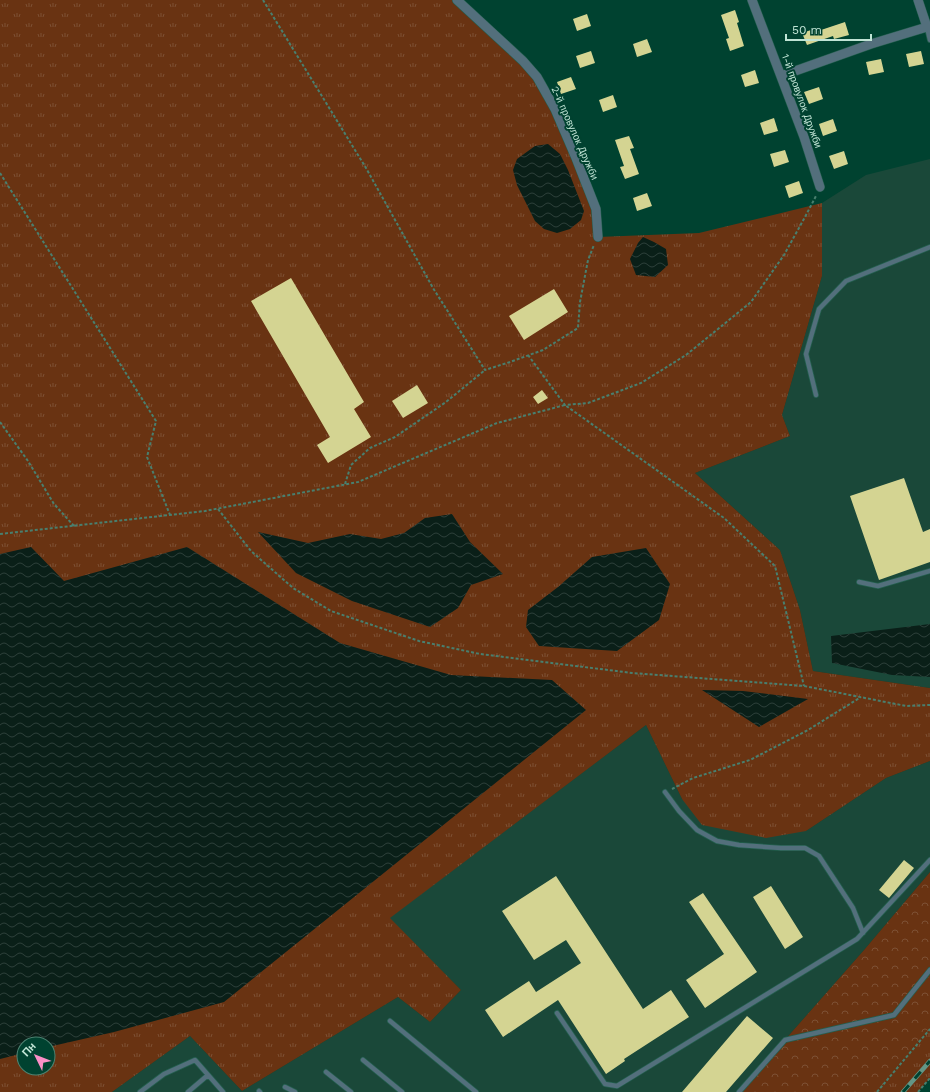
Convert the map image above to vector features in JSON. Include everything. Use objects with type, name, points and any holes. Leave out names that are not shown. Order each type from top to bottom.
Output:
[{"type":"street","name":"2-й провулок Дружби","points":[[457,0],[523,61],[537,77],[555,109],[596,210],[598,237]]},
{"type":"street","name":"1-й провулок Дружби","points":[[752,0],[804,136],[820,188]]},
{"type":"street","points":[[782,76],[871,44],[928,28],[918,0]]},
{"type":"lane","points":[[928,28],[930,40]]},
{"type":"lane","points":[[816,395],[806,354],[819,309],[846,281],[930,247]]},
{"type":"lane","points":[[859,582],[878,586],[930,571]]},
{"type":"lane","points":[[665,792],[679,811],[697,830],[717,841],[739,845],[774,848],[805,848],[819,856],[853,908],[863,933]]},
{"type":"lane","points":[[557,1013],[605,1084],[617,1086],[858,939],[930,860]]},
{"type":"lane","points":[[739,1092],[785,1040],[894,1014],[930,970]]},
{"type":"lane","points":[[390,1021],[476,1092]]},
{"type":"lane","points":[[140,1092],[164,1074],[195,1060],[223,1092]]},
{"type":"lane","points":[[364,1060],[402,1092]]},
{"type":"lane","points":[[326,1072],[351,1092]]},
{"type":"lane","points":[[188,1092],[208,1075]]},
{"type":"lane","points":[[285,1087],[295,1092]]},
{"type":"path","points":[[263,0],[366,168],[433,288],[485,370]]},
{"type":"path","points":[[0,173],[156,421],[147,457],[170,515]]},
{"type":"path","points":[[0,534],[218,509],[358,482],[497,422],[565,405],[588,403],[641,383],[686,354],[751,302],[784,255],[820,188]]},
{"type":"path","points":[[345,484],[351,465],[370,448],[402,433],[446,402],[485,370],[543,350],[578,328],[580,302],[588,260],[598,237]]},
{"type":"path","points":[[528,355],[565,405],[724,518],[775,566],[804,686]]},
{"type":"path","points":[[0,422],[28,461],[54,504],[74,526]]},
{"type":"path","points":[[218,509],[251,551],[293,588],[331,611],[419,641],[480,654],[632,673],[804,686],[906,706],[930,705]]},
{"type":"path","points":[[665,792],[693,778],[750,760],[808,730],[861,697]]},
{"type":"path","points":[[877,1092],[930,1028]]},
{"type":"path","points":[[918,1092],[930,1078]]},
{"type":"shaded area","points":[[930,159],[930,688],[813,671],[800,610],[780,550],[695,473],[790,436],[782,415],[822,276],[822,203],[866,175]]},
{"type":"shaded area","points":[[646,725],[682,799],[806,831],[886,778],[930,761],[930,872],[864,950],[739,1092],[112,1092],[190,1036],[242,1091],[398,997],[430,1022],[461,990],[389,918]]},
{"type":"green space","points":[[0,0],[457,0],[537,77],[596,209],[598,237],[699,233],[822,203],[822,276],[782,415],[790,436],[695,473],[780,550],[800,610],[813,671],[930,688],[930,761],[886,778],[806,831],[766,838],[702,825],[682,799],[646,725],[390,918],[461,990],[430,1022],[398,997],[242,1091],[190,1036],[112,1092],[0,1092]]},
{"type":"green space","points":[[930,872],[930,1029],[877,1092],[739,1092],[864,950]]},
{"type":"green space","points":[[930,1029],[930,1078],[918,1092],[877,1092]]},
{"type":"water","points":[[548,144],[560,154],[584,211],[581,220],[570,229],[557,233],[544,229],[535,221],[517,185],[513,170],[517,159],[535,146]]},
{"type":"water","points":[[643,237],[666,249],[668,265],[655,277],[636,275],[630,259],[638,243]]},
{"type":"water","points":[[452,514],[470,542],[503,574],[471,585],[458,608],[430,627],[352,601],[296,573],[258,532],[308,543],[350,534],[381,539],[404,533],[425,518]]},
{"type":"water","points":[[31,547],[64,581],[187,547],[340,643],[451,675],[552,680],[586,710],[224,1002],[114,1032],[56,1045],[56,1036],[16,1036],[16,1055],[0,1059],[0,554]]},
{"type":"water","points":[[646,548],[670,584],[659,620],[617,651],[539,646],[526,627],[528,610],[558,587],[592,557]]},
{"type":"water","points":[[930,624],[930,677],[892,675],[832,663],[831,636]]},
{"type":"water","points":[[702,690],[743,691],[808,699],[759,727]]},
{"type":"building","points":[[735,10],[739,22],[737,23],[744,46],[730,51],[726,39],[729,38],[721,15]]},
{"type":"building","points":[[587,14],[591,26],[577,31],[573,19]]},
{"type":"building","points":[[845,22],[849,35],[834,39],[833,36],[807,45],[802,33],[817,28],[818,31]]},
{"type":"building","points":[[647,39],[652,52],[637,57],[633,44]]},
{"type":"building","points":[[591,51],[595,63],[580,68],[576,56]]},
{"type":"building","points":[[921,51],[924,64],[909,67],[906,54]]},
{"type":"building","points":[[881,59],[884,72],[869,75],[866,62]]},
{"type":"building","points":[[755,70],[759,83],[745,87],[741,75]]},
{"type":"building","points":[[571,77],[576,89],[561,94],[557,82]]},
{"type":"building","points":[[819,87],[823,99],[809,104],[804,92]]},
{"type":"building","points":[[613,95],[617,107],[603,112],[599,100]]},
{"type":"building","points":[[774,118],[778,131],[764,135],[760,123]]},
{"type":"building","points":[[833,119],[837,131],[823,136],[819,124]]},
{"type":"building","points":[[629,136],[634,148],[630,149],[639,174],[625,179],[620,167],[624,166],[615,140]]},
{"type":"building","points":[[785,150],[789,162],[774,167],[770,154]]},
{"type":"building","points":[[844,151],[848,164],[834,169],[829,156]]},
{"type":"building","points":[[799,181],[803,193],[789,198],[785,186]]},
{"type":"building","points":[[647,193],[652,206],[637,211],[633,198]]},
{"type":"building","points":[[291,278],[364,402],[354,409],[371,437],[328,463],[317,445],[330,437],[251,301]]},
{"type":"building","points":[[554,289],[568,312],[524,340],[509,316]]},
{"type":"building","points":[[417,385],[428,403],[403,418],[392,401]]},
{"type":"building","points":[[542,390],[548,398],[538,404],[533,397]]},
{"type":"building","points":[[904,478],[923,532],[930,529],[930,562],[879,580],[850,496]]},
{"type":"building","points":[[904,860],[914,868],[889,898],[879,890]]},
{"type":"building","points":[[556,876],[643,1009],[671,990],[689,1017],[624,1059],[625,1061],[606,1074],[558,1000],[503,1037],[485,1010],[529,981],[536,992],[581,963],[566,940],[534,960],[502,911]]},
{"type":"building","points":[[771,886],[803,937],[785,949],[753,897]]},
{"type":"building","points":[[703,893],[757,972],[705,1008],[686,980],[724,954],[689,902]]},
{"type":"building","points":[[747,1016],[773,1038],[726,1092],[682,1092]]},
{"type":"railway","points":[[903,1092],[930,1061]]}]
